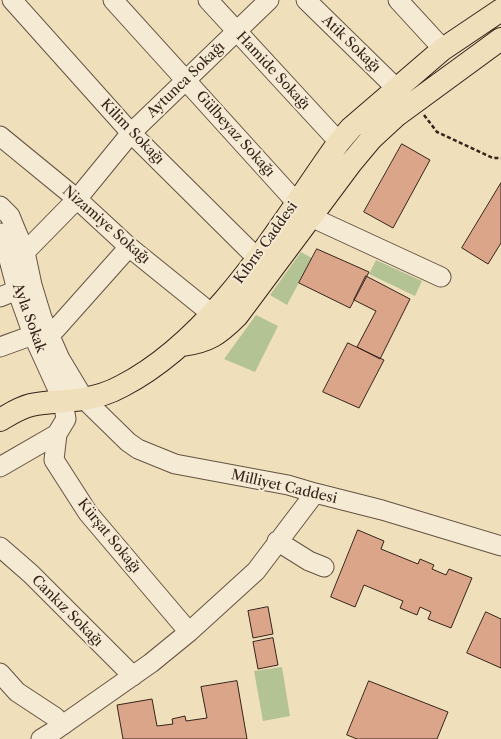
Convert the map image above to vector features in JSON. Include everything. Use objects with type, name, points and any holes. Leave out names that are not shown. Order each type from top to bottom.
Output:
[{"type":"main road","name":"Kıbrıs Caddesi","points":[[0,420],[18,409],[32,405],[74,400],[122,386],[147,371],[181,346],[212,314],[257,258],[303,210],[338,142],[351,128],[443,50],[501,10]]},
{"type":"main road","points":[[181,346],[197,344],[211,338],[226,328],[251,298],[303,210],[371,139],[397,115],[501,39]]},
{"type":"street","name":"Kilim Sokağı","points":[[12,0],[131,133],[257,258]]},
{"type":"street","name":"Gülbeyaz Sokağı","points":[[113,0],[303,210]]},
{"type":"street","name":"Hamide Sokağı","points":[[208,0],[338,142]]},
{"type":"street","name":"Aytunca Sokağı","points":[[25,252],[77,200],[131,133],[269,0]]},
{"type":"street","name":"Atik Sokağı","points":[[306,0],[396,88]]},
{"type":"street","points":[[398,0],[443,50]]},
{"type":"street","name":"Nizamiye Sokağı","points":[[0,136],[77,200],[129,247],[212,314]]},
{"type":"street","points":[[303,210],[441,278]]},
{"type":"street","points":[[3,214],[25,252],[42,318],[41,333]]},
{"type":"street","name":"Ayla Sokak","points":[[0,233],[7,252],[9,294],[41,333]]},
{"type":"street","points":[[0,347],[55,330],[129,247]]},
{"type":"street","name":"Milliyet Caddesi","points":[[41,333],[60,359],[74,400],[138,449],[176,464],[288,485],[382,510],[501,546]]},
{"type":"street","name":"Kürşat Sokağı","points":[[74,400],[57,434],[54,460],[88,514],[189,632]]},
{"type":"street","points":[[0,467],[57,434]]},
{"type":"street","points":[[41,739],[133,676],[189,632],[256,571],[314,493]]},
{"type":"street","points":[[277,541],[309,561],[324,566]]},
{"type":"street","name":"Cankız Sokağı","points":[[0,547],[31,574],[133,676]]},
{"type":"street","points":[[0,673],[17,692],[63,724]]},
{"type":"path","points":[[415,101],[437,132],[493,158],[501,158]]},
{"type":"green space","points":[[301,252],[312,258],[287,305],[270,295]]},
{"type":"green space","points":[[376,260],[422,281],[415,296],[369,274]]},
{"type":"green space","points":[[256,315],[278,326],[255,372],[224,359]]},
{"type":"green space","points":[[282,667],[290,716],[263,721],[254,671]]},
{"type":"building","points":[[402,144],[430,160],[393,228],[364,212]]},
{"type":"building","points":[[501,183],[501,243],[488,264],[462,248]]},
{"type":"building","points":[[317,249],[369,272],[350,308],[299,283]]},
{"type":"building","points":[[366,276],[410,299],[380,359],[357,347],[376,311],[354,300]]},
{"type":"building","points":[[348,343],[384,360],[359,408],[323,392]]},
{"type":"building","points":[[358,530],[384,541],[381,549],[418,564],[420,559],[434,565],[432,569],[446,575],[449,569],[472,578],[451,628],[428,619],[431,612],[420,607],[417,615],[400,608],[403,601],[364,585],[355,607],[331,597]]},
{"type":"building","points":[[268,607],[273,634],[253,638],[248,611]]},
{"type":"building","points":[[486,612],[501,619],[501,668],[467,653]]},
{"type":"building","points":[[273,638],[278,665],[258,669],[253,642]]},
{"type":"building","points":[[237,681],[247,739],[123,739],[117,705],[152,699],[157,726],[173,724],[172,719],[185,716],[186,721],[207,718],[201,687]]},
{"type":"building","points":[[369,681],[448,712],[437,739],[357,739],[347,735]]}]
